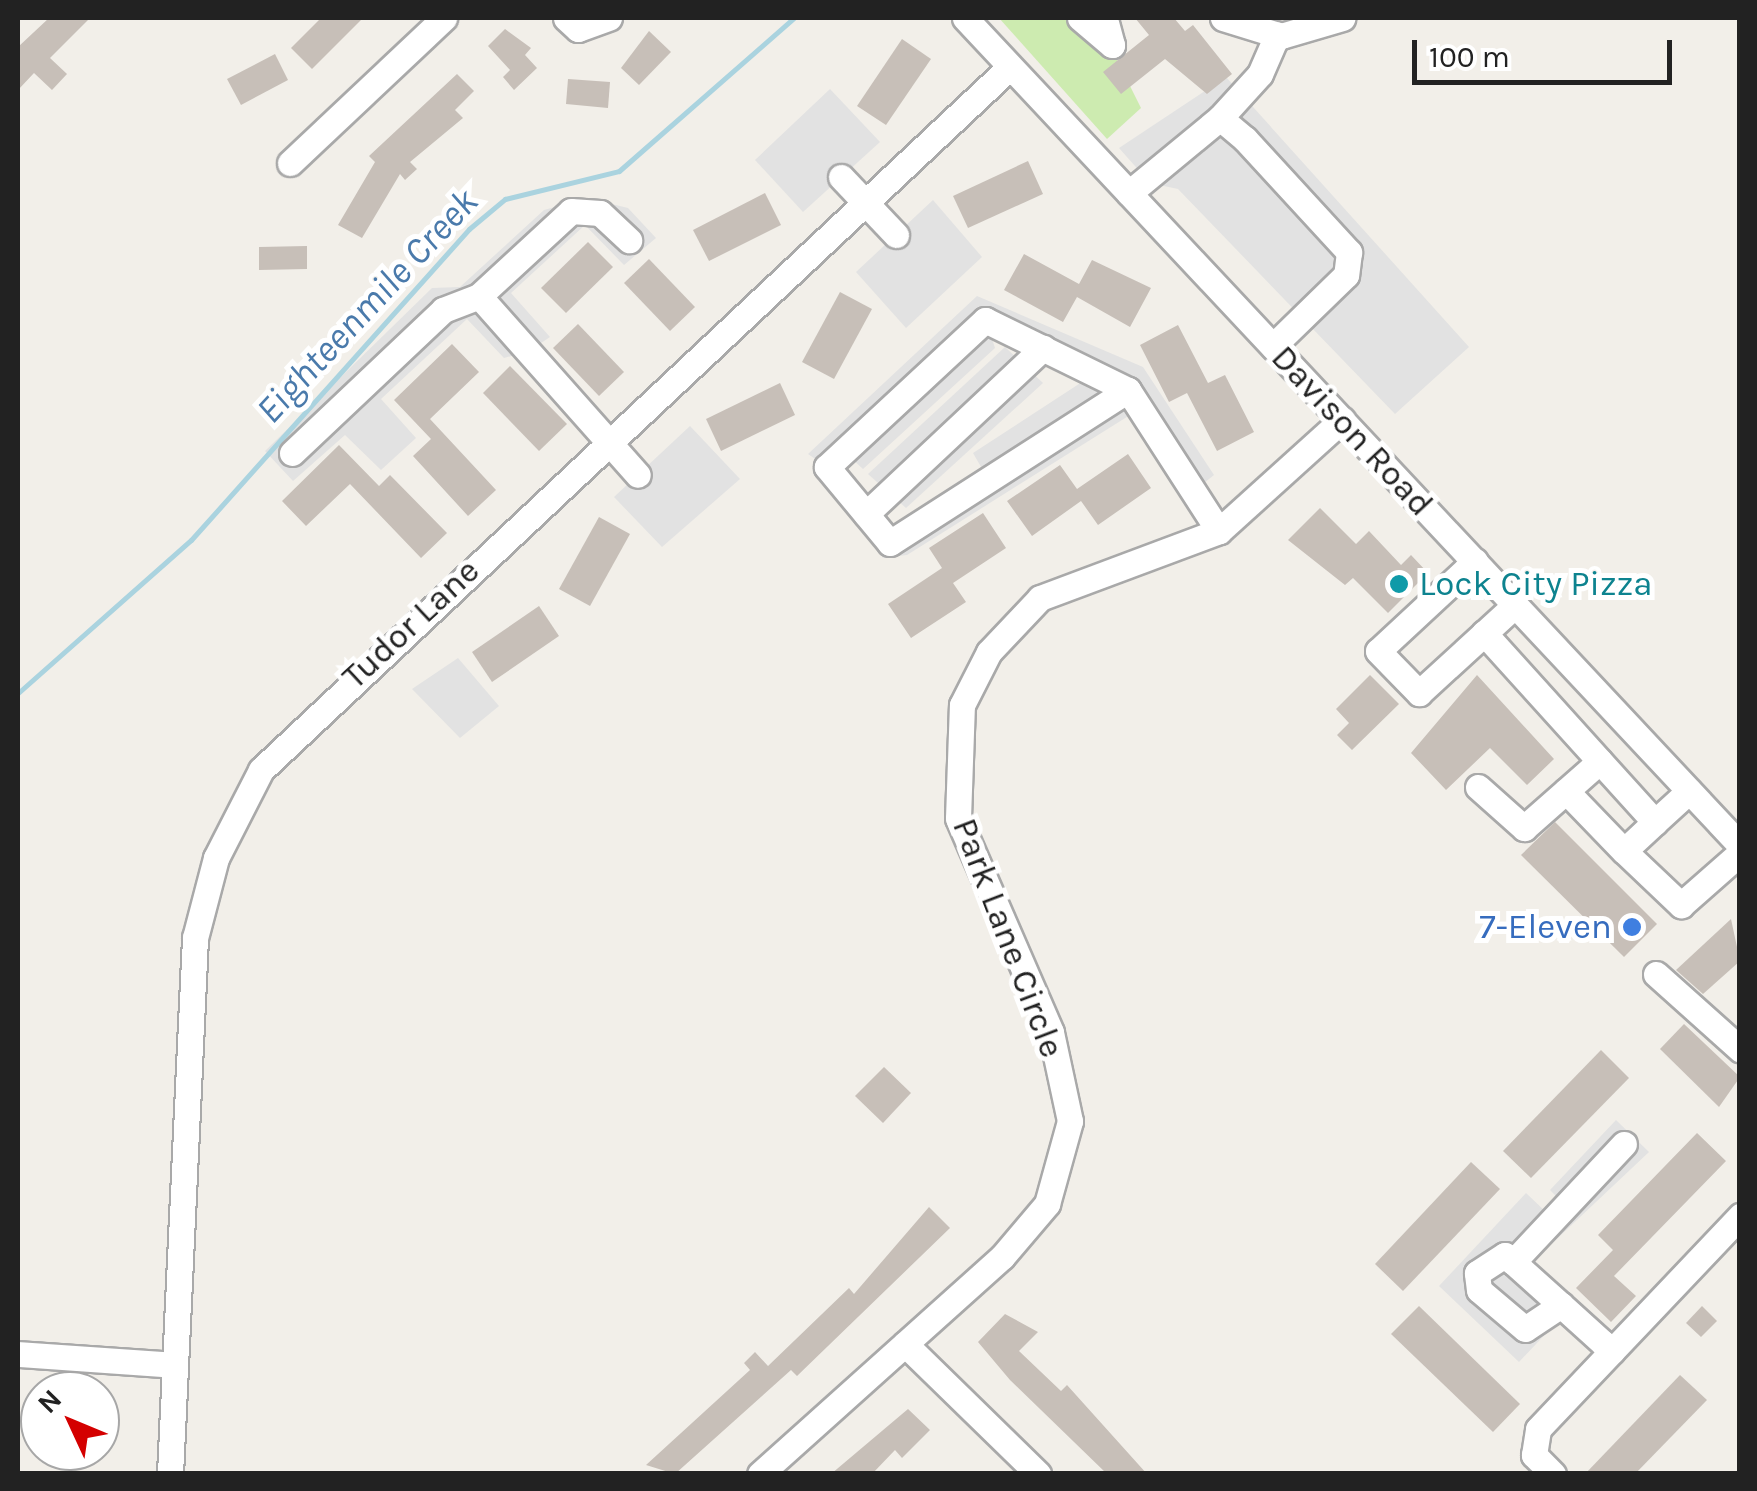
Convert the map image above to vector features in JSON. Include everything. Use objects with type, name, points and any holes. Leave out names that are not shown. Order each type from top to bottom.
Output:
[{"type":"street","points":[[290,163],[444,18]]},
{"type":"street","points":[[566,18],[578,29],[608,18]]},
{"type":"street","name":"Davison Road","points":[[966,18],[1740,845]]},
{"type":"street","points":[[1080,18],[1112,45],[1106,18]]},
{"type":"street","points":[[1223,18],[1277,35],[1342,18]]},
{"type":"street","points":[[1129,193],[1220,118],[1260,74],[1277,35]]},
{"type":"street","name":"Tudor Lane","points":[[170,1474],[196,938],[216,858],[261,770],[307,720],[1010,67]]},
{"type":"street","points":[[1220,118],[1348,252],[1346,275],[1272,346]]},
{"type":"street","points":[[842,177],[896,235]]},
{"type":"street","points":[[292,453],[443,310],[479,296],[571,211],[600,212],[629,240]]},
{"type":"street","points":[[479,296],[638,474]]},
{"type":"street","points":[[1128,390],[890,543],[827,467],[985,320],[1128,390],[1219,531]]},
{"type":"street","points":[[866,514],[1043,348]]},
{"type":"street","name":"Park Lane Circle","points":[[760,1474],[905,1344],[1047,1204],[1070,1121],[1051,1032],[958,818],[962,706],[989,652],[1040,598],[1219,531],[1342,420]]},
{"type":"street","points":[[1474,562],[1378,651],[1419,693],[1515,604]]},
{"type":"street","points":[[1484,633],[1655,822]]},
{"type":"street","points":[[1478,787],[1524,828],[1600,761]]},
{"type":"street","points":[[1566,791],[1680,905],[1740,852]]},
{"type":"street","points":[[1624,851],[1689,791]]},
{"type":"street","points":[[1656,974],[1734,1033]]},
{"type":"street","points":[[1513,1262],[1624,1144]]},
{"type":"street","points":[[1553,1474],[1534,1455],[1538,1429],[1740,1216]]},
{"type":"street","points":[[1561,1305],[1524,1329],[1478,1290],[1477,1272],[1492,1256],[1513,1262],[1561,1305],[1612,1351]]},
{"type":"street","points":[[905,1344],[1038,1474]]},
{"type":"street","points":[[18,1354],[175,1365]]},
{"type":"green space","points":[[999,18],[1096,18],[1141,108],[1107,139]]},
{"type":"shaded area","points":[[1226,77],[1469,347],[1395,414],[1178,189],[1150,183],[1119,148]]},
{"type":"shaded area","points":[[830,89],[880,142],[803,212],[755,160]]},
{"type":"shaded area","points":[[587,198],[628,208],[656,238],[624,265],[585,225],[511,293],[550,337],[529,351],[504,358],[467,319],[381,399],[416,438],[381,470],[345,435],[293,481],[265,451],[432,288],[460,287],[544,210]]},
{"type":"shaded area","points":[[933,200],[982,257],[906,328],[856,272]]},
{"type":"shaded area","points":[[977,296],[1143,367],[1214,475],[1194,491],[1128,390],[986,320],[995,348],[863,469],[851,458],[827,467],[808,454]]},
{"type":"shaded area","points":[[1005,347],[1043,383],[906,508],[868,474]]},
{"type":"shaded area","points":[[1085,380],[1130,415],[907,555],[882,558],[988,479],[973,453]]},
{"type":"shaded area","points":[[690,426],[740,479],[662,547],[614,497]]},
{"type":"shaded area","points":[[458,658],[499,706],[460,738],[412,689]]},
{"type":"shaded area","points":[[1616,1120],[1649,1152],[1526,1268],[1569,1309],[1519,1362],[1439,1286],[1526,1193],[1547,1213],[1560,1200],[1550,1190]]},
{"type":"building","points":[[49,18],[90,18],[50,58],[67,74],[52,90],[34,73],[18,90],[18,47]]},
{"type":"building","points":[[321,18],[363,18],[312,69],[291,48]]},
{"type":"building","points":[[1135,18],[1174,18],[1185,31],[1193,25],[1232,74],[1207,94],[1165,59],[1121,94],[1103,72],[1149,35]]},
{"type":"building","points":[[505,29],[531,48],[525,55],[537,68],[514,90],[503,77],[510,70],[488,46]]},
{"type":"building","points":[[649,31],[671,52],[639,85],[621,68]]},
{"type":"building","points":[[902,39],[931,59],[886,125],[857,106]]},
{"type":"building","points":[[275,54],[288,80],[241,105],[227,79]]},
{"type":"building","points":[[457,74],[474,91],[455,110],[463,118],[410,162],[417,169],[405,180],[400,174],[362,238],[338,225],[375,162],[369,156]]},
{"type":"building","points":[[568,79],[610,82],[608,108],[566,104]]},
{"type":"building","points":[[1028,161],[1043,194],[968,228],[953,196]]},
{"type":"building","points":[[765,193],[781,225],[709,261],[693,230]]},
{"type":"building","points":[[588,242],[613,267],[566,313],[541,288]]},
{"type":"building","points":[[307,246],[307,269],[259,270],[259,247]]},
{"type":"building","points":[[1024,254],[1079,284],[1092,260],[1151,288],[1130,327],[1077,297],[1063,322],[1004,290]]},
{"type":"building","points":[[649,259],[695,307],[670,331],[624,283]]},
{"type":"building","points":[[840,292],[872,309],[834,379],[802,362]]},
{"type":"building","points":[[578,324],[624,372],[599,396],[553,348]]},
{"type":"building","points":[[1178,325],[1208,383],[1225,375],[1254,432],[1217,451],[1187,393],[1169,402],[1140,345]]},
{"type":"building","points":[[452,344],[479,372],[430,419],[496,490],[468,516],[413,456],[431,439],[394,400]]},
{"type":"building","points":[[510,366],[567,424],[539,451],[483,393]]},
{"type":"building","points":[[780,383],[795,415],[721,451],[706,419]]},
{"type":"building","points":[[339,445],[379,486],[390,475],[447,533],[421,558],[350,484],[306,526],[282,501]]},
{"type":"building","points":[[1128,454],[1151,488],[1098,525],[1081,501],[1032,536],[1007,501],[1060,465],[1077,489]]},
{"type":"building","points":[[1320,508],[1356,544],[1369,531],[1401,565],[1411,555],[1428,573],[1388,613],[1353,578],[1345,585],[1288,540]]},
{"type":"building","points":[[983,513],[1006,548],[953,583],[966,602],[911,638],[888,604],[942,568],[929,548]]},
{"type":"building","points":[[599,517],[630,534],[590,606],[559,589]]},
{"type":"building","points":[[539,606],[559,636],[492,682],[472,652]]},
{"type":"building","points":[[1370,675],[1399,704],[1352,750],[1337,735],[1349,723],[1336,709]]},
{"type":"building","points":[[1477,675],[1554,759],[1527,785],[1490,748],[1446,790],[1411,753]]},
{"type":"building","points":[[1555,822],[1657,924],[1624,957],[1521,855]]},
{"type":"building","points":[[1731,919],[1740,961],[1703,994],[1676,970]]},
{"type":"building","points":[[1684,1024],[1740,1077],[1719,1107],[1660,1049]]},
{"type":"building","points":[[1601,1050],[1629,1078],[1531,1178],[1503,1151]]},
{"type":"building","points":[[884,1067],[911,1093],[883,1123],[855,1096]]},
{"type":"building","points":[[1697,1133],[1726,1161],[1614,1276],[1636,1296],[1611,1322],[1576,1288],[1613,1250],[1598,1235]]},
{"type":"building","points":[[1471,1162],[1500,1189],[1403,1291],[1375,1264]]},
{"type":"building","points":[[929,1207],[950,1228],[797,1376],[791,1370],[675,1474],[646,1465],[750,1370],[744,1363],[755,1352],[768,1366],[849,1288],[854,1294]]},
{"type":"building","points":[[1419,1306],[1520,1404],[1493,1432],[1391,1334]]},
{"type":"building","points":[[1702,1306],[1717,1321],[1701,1337],[1686,1323]]},
{"type":"building","points":[[1005,1314],[1038,1332],[1019,1351],[1061,1391],[1067,1385],[1147,1474],[1107,1474],[1010,1380],[978,1342]]},
{"type":"building","points":[[1680,1375],[1707,1400],[1635,1474],[1585,1474]]},
{"type":"building","points":[[908,1409],[930,1430],[902,1458],[895,1450],[872,1474],[831,1474]]},
{"type":"waterway","name":"Eighteenmile Creek","points":[[18,693],[191,540],[469,229],[505,199],[619,171],[794,18]]},
{"type":"place","name":"Lock City Pizza","points":[[1399,584]]},
{"type":"place","name":"7-Eleven","points":[[1632,927]]}]
